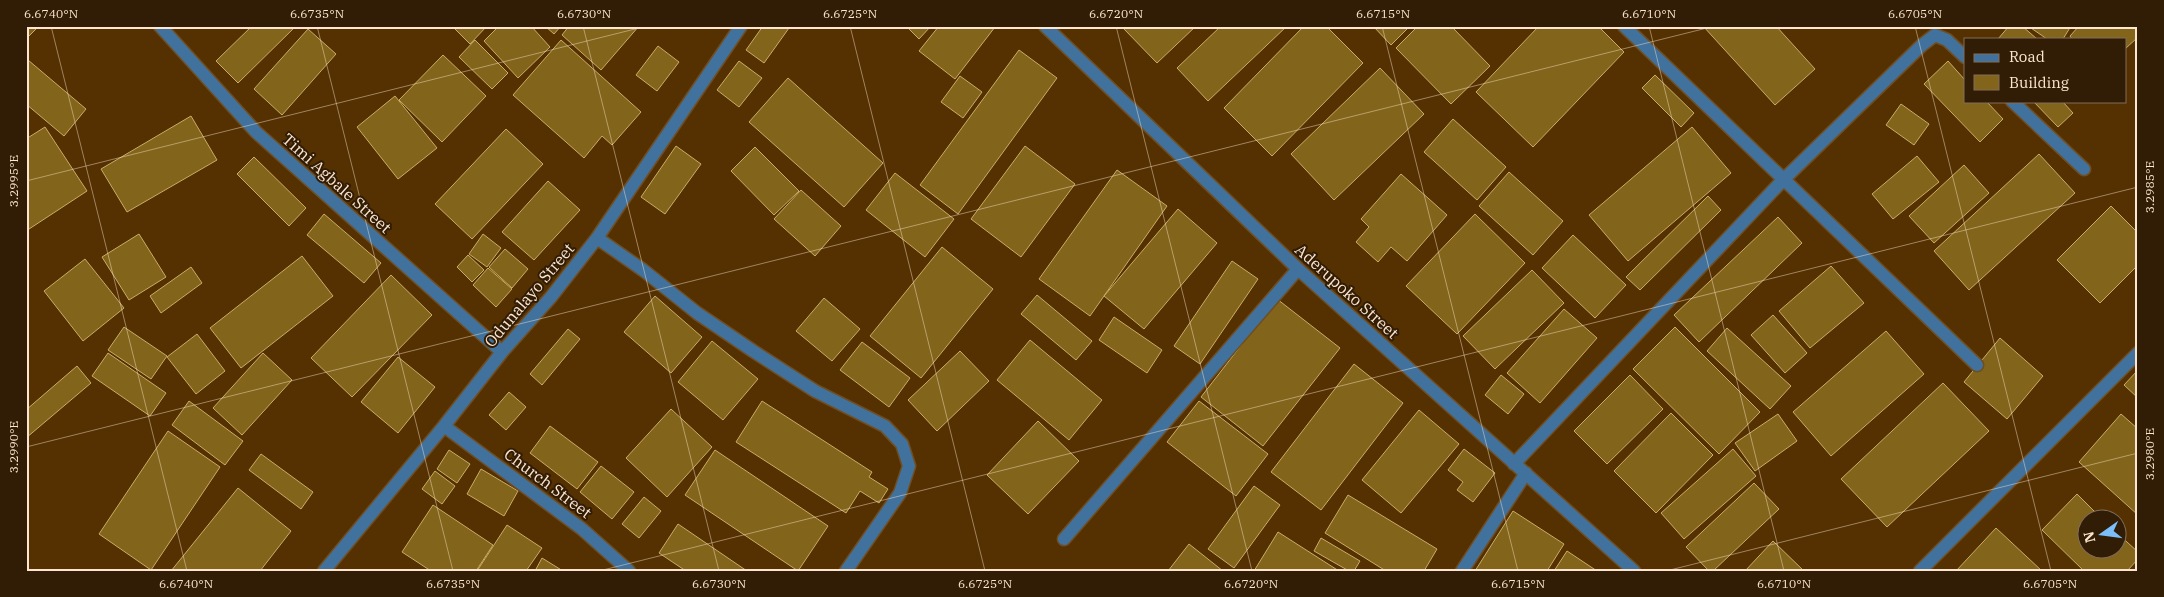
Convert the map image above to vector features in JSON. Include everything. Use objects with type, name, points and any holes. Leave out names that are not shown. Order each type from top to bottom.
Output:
[{"type":"street","name":"Timi Agbale Street","points":[[160,26],[256,132],[502,352]]},
{"type":"street","name":"Odunalayo Street","points":[[324,571],[444,426],[502,352],[551,297],[597,238],[741,26]]},
{"type":"street","name":"Aderupoko Street","points":[[1045,26],[1298,269],[1634,571]]},
{"type":"street","points":[[1624,26],[1977,365]]},
{"type":"street","points":[[1514,464],[1783,180],[1922,45],[1935,35],[1947,40],[1964,56]]},
{"type":"street","points":[[2013,102],[2084,169]]},
{"type":"street","points":[[597,238],[643,270],[697,313],[753,351],[815,391],[885,426],[902,444],[909,466],[900,493],[846,571]]},
{"type":"street","points":[[1064,539],[1298,269]]},
{"type":"street","points":[[1920,571],[2138,354]]},
{"type":"street","name":"Church Street","points":[[444,426],[582,529],[629,571]]},
{"type":"street","points":[[1462,571],[1526,473]]},
{"type":"building","points":[[26,26],[39,26],[26,39]]},
{"type":"building","points":[[252,26],[296,26],[238,83],[216,61]]},
{"type":"building","points":[[452,26],[487,26],[470,44]]},
{"type":"building","points":[[499,26],[531,26],[550,47],[518,78],[484,41]]},
{"type":"building","points":[[545,26],[561,26],[554,34]]},
{"type":"building","points":[[569,26],[639,26],[601,70],[562,35]]},
{"type":"building","points":[[763,26],[787,26],[789,28],[764,63],[746,50]]},
{"type":"building","points":[[906,26],[931,26],[919,39]]},
{"type":"building","points":[[939,26],[995,27],[955,79],[919,51]]},
{"type":"building","points":[[1127,26],[1196,26],[1157,63],[1124,29]]},
{"type":"building","points":[[1221,26],[1287,26],[1208,101],[1177,68]]},
{"type":"building","points":[[1304,26],[1326,26],[1363,63],[1272,156],[1224,108]]},
{"type":"building","points":[[1373,26],[1410,26],[1391,45]]},
{"type":"building","points":[[1418,26],[1451,26],[1490,66],[1451,104],[1396,48]]},
{"type":"building","points":[[1539,26],[1598,26],[1624,52],[1533,147],[1476,92]]},
{"type":"building","points":[[1703,26],[1776,26],[1815,69],[1775,105]]},
{"type":"building","points":[[2009,26],[2022,26],[2036,38],[1999,38]]},
{"type":"building","points":[[2028,26],[2071,26],[2064,38],[2046,38]]},
{"type":"building","points":[[2079,26],[2138,26],[2138,37],[2126,48],[2126,38],[2071,38],[2070,36]]},
{"type":"building","points":[[308,29],[336,54],[282,115],[254,89]]},
{"type":"building","points":[[475,40],[508,73],[492,89],[459,57]]},
{"type":"building","points":[[561,40],[641,112],[612,145],[602,136],[584,158],[513,95]]},
{"type":"building","points":[[658,46],[679,62],[657,91],[636,75]]},
{"type":"building","points":[[1019,50],[1057,78],[958,214],[920,185]]},
{"type":"building","points":[[443,55],[486,96],[442,142],[399,100]]},
{"type":"building","points":[[28,60],[86,109],[64,136],[26,104]]},
{"type":"building","points":[[739,61],[762,78],[739,107],[717,90]]},
{"type":"building","points":[[1948,61],[1964,79],[1964,102],[1987,102],[2003,119],[1980,142],[1924,84]]},
{"type":"building","points":[[1380,68],[1424,114],[1334,200],[1291,154]]},
{"type":"building","points":[[1655,75],[1694,113],[1681,127],[1642,88]]},
{"type":"building","points":[[960,76],[982,92],[963,118],[941,102]]},
{"type":"building","points":[[788,78],[883,163],[844,207],[749,122]]},
{"type":"building","points":[[395,96],[437,148],[398,179],[357,127]]},
{"type":"building","points":[[2034,102],[2063,102],[2073,113],[2058,127]]},
{"type":"building","points":[[1901,104],[1929,124],[1914,145],[1886,125]]},
{"type":"building","points":[[191,116],[217,160],[127,212],[101,169]]},
{"type":"building","points":[[1453,119],[1506,167],[1477,200],[1424,152]]},
{"type":"building","points":[[45,127],[87,191],[26,231],[26,139]]},
{"type":"building","points":[[1692,127],[1731,173],[1628,261],[1589,215]]},
{"type":"building","points":[[506,129],[543,164],[472,239],[435,204]]},
{"type":"building","points":[[676,146],[701,164],[665,214],[641,197]]},
{"type":"building","points":[[1025,146],[1075,184],[1021,257],[971,219]]},
{"type":"building","points":[[755,147],[799,191],[774,215],[731,171]]},
{"type":"building","points":[[2039,154],[2075,193],[1969,290],[1934,251]]},
{"type":"building","points":[[1917,156],[1939,182],[1893,219],[1872,194]]},
{"type":"building","points":[[254,157],[306,208],[289,226],[237,174]]},
{"type":"building","points":[[1964,165],[1989,193],[1934,243],[1909,216]]},
{"type":"building","points":[[1117,170],[1167,206],[1090,316],[1039,279]]},
{"type":"building","points":[[1509,172],[1563,221],[1533,255],[1479,206]]},
{"type":"building","points":[[895,173],[954,219],[925,257],[866,210]]},
{"type":"building","points":[[1401,174],[1447,215],[1407,261],[1391,247],[1378,262],[1356,242],[1369,227],[1361,219]]},
{"type":"building","points":[[548,181],[580,210],[534,260],[502,232]]},
{"type":"building","points":[[801,190],[841,226],[815,256],[774,219]]},
{"type":"building","points":[[1708,196],[1721,210],[1640,290],[1626,277]]},
{"type":"building","points":[[2111,206],[2138,233],[2138,265],[2100,303],[2057,260]]},
{"type":"building","points":[[1178,209],[1217,243],[1144,329],[1104,296]]},
{"type":"building","points":[[324,214],[381,263],[364,283],[307,235]]},
{"type":"building","points":[[1475,214],[1525,263],[1457,334],[1406,286]]},
{"type":"building","points":[[1778,217],[1802,243],[1699,342],[1674,315]]},
{"type":"building","points":[[139,234],[166,277],[129,300],[102,257]]},
{"type":"building","points":[[483,234],[501,248],[487,267],[469,254]]},
{"type":"building","points":[[1573,235],[1626,285],[1595,318],[1542,268]]},
{"type":"building","points":[[942,247],[993,289],[921,378],[870,336]]},
{"type":"building","points":[[505,249],[528,269],[512,288],[489,267]]},
{"type":"building","points":[[468,255],[484,270],[472,282],[457,267]]},
{"type":"building","points":[[302,256],[333,296],[241,368],[210,328]]},
{"type":"building","points":[[85,259],[124,308],[83,341],[44,291]]},
{"type":"building","points":[[1232,261],[1258,279],[1200,364],[1174,346]]},
{"type":"building","points":[[1831,266],[1864,303],[1810,348],[1779,311]]},
{"type":"building","points":[[191,267],[202,283],[161,313],[150,296]]},
{"type":"building","points":[[488,268],[512,289],[496,307],[473,285]]},
{"type":"building","points":[[1532,270],[1564,303],[1495,369],[1463,336]]},
{"type":"building","points":[[391,275],[432,315],[352,397],[311,358]]},
{"type":"building","points":[[1037,295],[1092,341],[1076,360],[1021,314]]},
{"type":"building","points":[[655,296],[702,337],[671,373],[624,332]]},
{"type":"building","points":[[824,298],[860,329],[832,361],[796,331]]},
{"type":"building","points":[[1277,299],[1340,348],[1263,446],[1201,397]]},
{"type":"building","points":[[1564,309],[1597,338],[1540,403],[1507,373]]},
{"type":"building","points":[[1773,315],[1807,353],[1785,373],[1751,335]]},
{"type":"building","points":[[1114,317],[1162,350],[1147,373],[1099,340]]},
{"type":"building","points":[[124,327],[167,356],[151,379],[108,350]]},
{"type":"building","points":[[1675,327],[1760,412],[1719,454],[1633,369]]},
{"type":"building","points":[[1727,328],[1791,386],[1770,409],[1707,351]]},
{"type":"building","points":[[568,329],[580,339],[542,385],[530,374]]},
{"type":"building","points":[[1886,331],[1924,374],[1831,456],[1793,412]]},
{"type":"building","points":[[197,334],[225,371],[196,394],[167,357]]},
{"type":"building","points":[[2000,338],[2043,376],[2007,419],[1964,382]]},
{"type":"building","points":[[1030,340],[1102,400],[1069,440],[997,380]]},
{"type":"building","points":[[712,341],[758,379],[723,420],[678,382]]},
{"type":"building","points":[[862,342],[910,378],[889,407],[840,370]]},
{"type":"building","points":[[960,351],[989,381],[937,431],[908,400]]},
{"type":"building","points":[[108,353],[166,393],[150,416],[92,376]]},
{"type":"building","points":[[263,353],[292,380],[242,435],[213,408]]},
{"type":"building","points":[[398,357],[435,387],[398,433],[361,402]]},
{"type":"building","points":[[1354,364],[1403,403],[1321,510],[1271,472]]},
{"type":"building","points":[[77,366],[91,383],[26,438],[26,410]]},
{"type":"building","points":[[2138,370],[2138,398],[2124,385]]},
{"type":"building","points":[[1501,375],[1524,394],[1508,414],[1485,395]]},
{"type":"building","points":[[1630,375],[1663,409],[1607,464],[1574,431]]},
{"type":"building","points":[[1943,383],[1989,431],[1887,527],[1841,479]]},
{"type":"building","points":[[509,392],[526,407],[506,430],[489,415]]},
{"type":"building","points":[[189,401],[243,441],[225,465],[172,425]]},
{"type":"building","points":[[762,401],[872,472],[869,477],[888,489],[879,503],[860,491],[846,513],[736,442]]},
{"type":"building","points":[[1199,401],[1268,454],[1236,496],[1167,442]]},
{"type":"building","points":[[671,409],[712,447],[667,497],[626,458]]},
{"type":"building","points":[[1419,410],[1459,444],[1401,513],[1362,480]]},
{"type":"building","points":[[1671,413],[1713,455],[1656,513],[1614,471]]},
{"type":"building","points":[[1778,414],[1797,441],[1755,471],[1735,443]]},
{"type":"building","points":[[2121,414],[2138,429],[2138,515],[2079,462]]},
{"type":"building","points":[[1038,421],[1079,461],[1028,514],[987,475]]},
{"type":"building","points":[[550,426],[598,462],[577,489],[530,453]]},
{"type":"building","points":[[168,431],[220,467],[151,570],[99,534]]},
{"type":"building","points":[[1464,449],[1495,473],[1473,502],[1457,490],[1463,482],[1448,470]]},
{"type":"building","points":[[1733,449],[1756,476],[1684,539],[1661,513]]},
{"type":"building","points":[[449,450],[470,464],[457,483],[437,469]]},
{"type":"building","points":[[715,450],[828,526],[798,571],[685,495]]},
{"type":"building","points":[[261,454],[313,492],[301,509],[249,470]]},
{"type":"building","points":[[601,466],[634,492],[612,519],[580,492]]},
{"type":"building","points":[[481,469],[518,491],[504,516],[467,494]]},
{"type":"building","points":[[435,471],[455,486],[442,504],[422,489]]},
{"type":"building","points":[[1754,483],[1779,509],[1713,571],[1709,571],[1686,547]]},
{"type":"building","points":[[1254,486],[1280,505],[1234,568],[1208,549]]},
{"type":"building","points":[[238,488],[291,531],[260,571],[171,571]]},
{"type":"building","points":[[2077,494],[2093,510],[2076,510],[2076,560],[2126,560],[2126,541],[2138,552],[2138,559],[2127,571],[2084,571],[2042,530]]},
{"type":"building","points":[[1348,495],[1437,549],[1424,571],[1386,571],[1325,533]]},
{"type":"building","points":[[644,497],[661,511],[639,538],[622,524]]},
{"type":"building","points":[[433,505],[493,545],[476,571],[431,571],[402,552]]},
{"type":"building","points":[[1513,511],[1564,544],[1547,571],[1475,571]]},
{"type":"building","points":[[678,524],[747,571],[686,571],[659,553]]},
{"type":"building","points":[[507,525],[542,548],[526,571],[477,571]]},
{"type":"building","points":[[1996,528],[2042,571],[1956,571]]},
{"type":"building","points":[[1278,532],[1339,571],[1254,571]]},
{"type":"building","points":[[1321,538],[1360,561],[1354,571],[1349,571],[1314,551]]},
{"type":"building","points":[[1773,541],[1804,571],[1745,571]]},
{"type":"building","points":[[1189,544],[1223,571],[1168,571]]},
{"type":"building","points":[[1567,551],[1597,571],[1554,571]]},
{"type":"building","points":[[542,558],[563,571],[535,571]]}]
